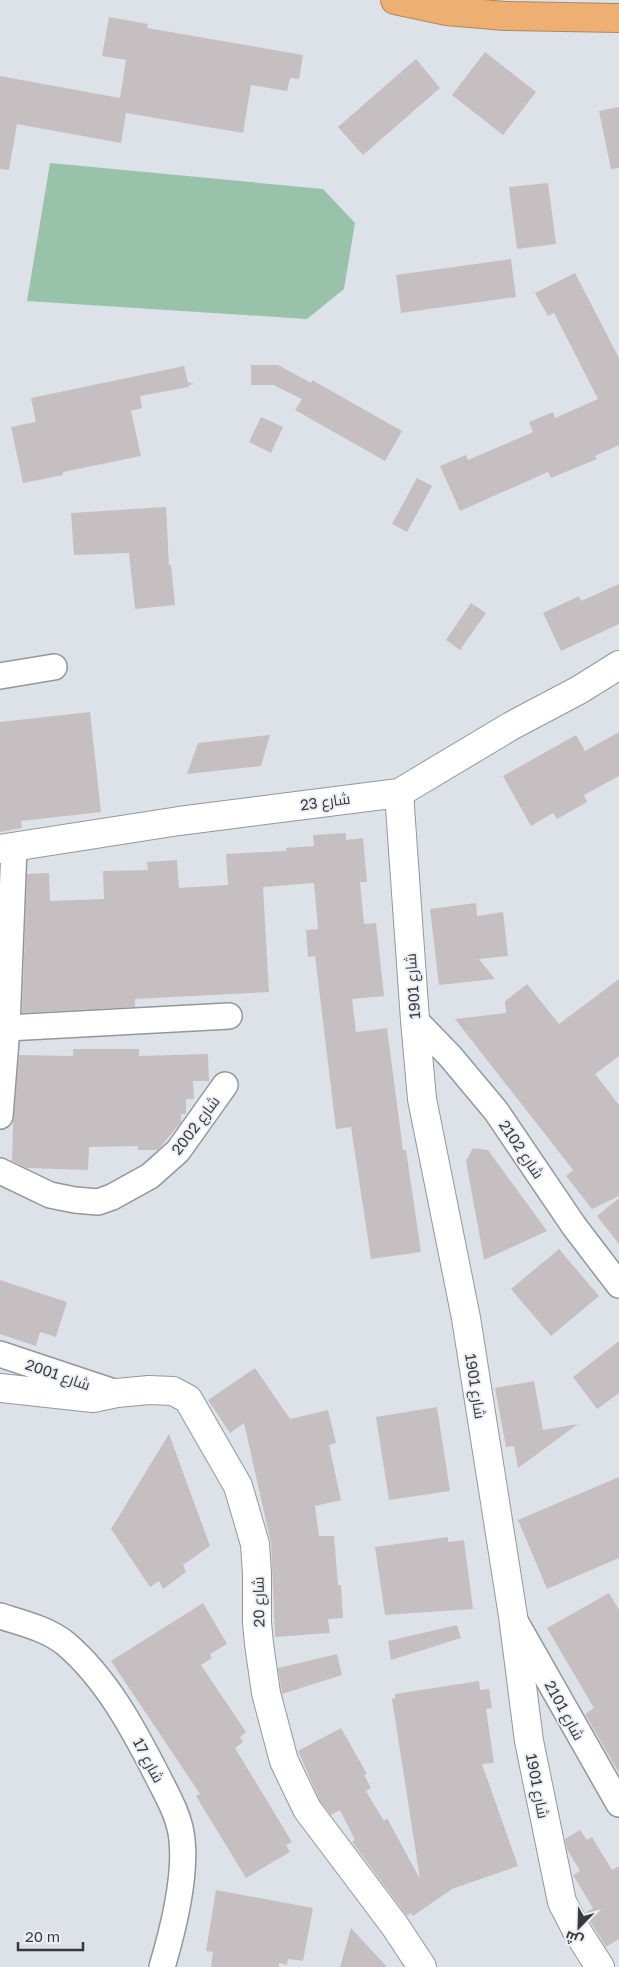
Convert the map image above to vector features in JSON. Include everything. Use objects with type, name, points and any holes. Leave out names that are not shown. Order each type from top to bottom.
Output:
[{"type":"highway","points":[[395,0],[447,10],[505,16],[619,18]]},
{"type":"street","name":"شارع 23","points":[[7,848],[179,821],[399,792],[619,665]]},
{"type":"street","points":[[0,676],[54,667]]},
{"type":"street","name":"شارع 1901","points":[[399,792],[422,1099],[466,1318],[512,1616],[529,1741],[562,1902],[577,1931],[600,1967]]},
{"type":"street","points":[[0,1116],[7,1028],[7,848]]},
{"type":"street","points":[[7,1028],[229,1016]]},
{"type":"street","name":"شارع 2102","points":[[415,1020],[450,1056],[496,1111],[574,1226],[619,1285]]},
{"type":"street","name":"شارع 2002","points":[[0,1171],[50,1195],[98,1202],[112,1197],[150,1176],[178,1151],[225,1085]]},
{"type":"street","name":"شارع 2001","points":[[0,1354],[117,1393]]},
{"type":"street","name":"شارع 20","points":[[0,1388],[93,1398],[117,1393],[149,1390],[173,1392],[188,1399],[238,1486],[255,1544],[259,1644],[266,1693],[284,1761],[308,1808],[395,1926],[422,1967]]},
{"type":"street","name":"شارع 17","points":[[0,1616],[45,1632],[64,1643],[80,1659],[102,1684],[125,1716],[174,1809],[182,1840],[182,1870],[170,1941],[162,1967]]},
{"type":"street","name":"شارع 2101","points":[[512,1616],[619,1804]]},
{"type":"green space","points":[[50,163],[323,189],[355,223],[344,289],[307,319],[27,301]]},
{"type":"building","points":[[109,17],[148,24],[147,28],[303,55],[299,79],[290,78],[287,91],[251,85],[243,133],[126,113],[121,143],[17,124],[9,170],[0,169],[0,76],[120,98],[126,60],[102,56]]},
{"type":"building","points":[[485,52],[536,92],[503,135],[452,95]]},
{"type":"building","points":[[416,59],[440,88],[363,155],[338,127]]},
{"type":"building","points":[[619,107],[619,168],[611,169],[599,111]]},
{"type":"building","points":[[548,183],[556,244],[517,249],[509,187]]},
{"type":"building","points":[[511,259],[516,297],[401,313],[396,275]]},
{"type":"building","points":[[575,273],[619,358],[619,445],[595,456],[597,459],[551,478],[548,472],[460,511],[440,466],[466,455],[468,460],[533,432],[529,422],[553,412],[555,418],[598,399],[554,313],[548,316],[535,293]]},
{"type":"building","points":[[251,365],[278,365],[311,383],[312,380],[402,431],[385,461],[295,410],[302,399],[276,385],[251,385]]},
{"type":"building","points":[[184,366],[188,382],[194,384],[189,385],[189,387],[140,396],[142,408],[131,411],[141,456],[63,472],[63,475],[23,483],[11,427],[36,422],[31,398]]},
{"type":"building","points":[[261,417],[283,427],[271,453],[249,442]]},
{"type":"building","points":[[417,478],[432,486],[407,532],[392,524]]},
{"type":"building","points":[[166,507],[169,565],[171,565],[175,605],[135,609],[129,553],[74,555],[71,513]]},
{"type":"building","points":[[619,584],[619,624],[561,651],[543,613],[579,596],[581,601]]},
{"type":"building","points":[[471,603],[486,613],[460,650],[446,640]]},
{"type":"building","points":[[90,712],[101,812],[21,821],[22,828],[0,832],[0,722]]},
{"type":"building","points":[[619,732],[619,776],[584,795],[587,802],[557,819],[553,813],[531,826],[503,776],[576,735],[585,751]]},
{"type":"building","points":[[270,735],[261,766],[187,774],[198,743]]},
{"type":"building","points":[[346,833],[346,840],[363,838],[367,882],[360,882],[364,924],[376,923],[384,996],[352,999],[356,1032],[387,1028],[403,1150],[406,1150],[421,1252],[371,1259],[351,1127],[336,1129],[315,956],[308,957],[306,930],[318,929],[314,883],[263,887],[269,992],[135,999],[135,1007],[22,1013],[27,874],[49,873],[50,901],[104,899],[103,871],[148,870],[147,862],[177,860],[179,888],[228,885],[226,854],[286,851],[286,848],[314,846],[313,835]]},
{"type":"building","points":[[476,903],[477,916],[503,912],[508,956],[479,959],[495,979],[439,985],[430,909]]},
{"type":"building","points":[[619,979],[619,1056],[595,1074],[619,1105],[619,1196],[592,1209],[566,1176],[573,1170],[455,1019],[506,1013],[505,1001],[527,984],[559,1024]]},
{"type":"building","points":[[73,1049],[139,1049],[139,1056],[208,1054],[209,1081],[193,1081],[194,1099],[186,1099],[186,1114],[181,1114],[181,1122],[158,1150],[138,1150],[138,1146],[89,1147],[88,1170],[27,1168],[12,1161],[13,1121],[19,1055],[73,1056]]},
{"type":"building","points":[[473,1148],[488,1150],[547,1231],[484,1260],[466,1161]]},
{"type":"building","points":[[619,1198],[619,1244],[597,1216]]},
{"type":"building","points":[[559,1249],[599,1296],[551,1336],[511,1289]]},
{"type":"building","points":[[0,1280],[67,1302],[56,1337],[40,1332],[36,1346],[0,1334]]},
{"type":"building","points":[[619,1341],[619,1393],[597,1409],[573,1377]]},
{"type":"building","points":[[255,1368],[290,1419],[328,1410],[336,1443],[329,1445],[341,1500],[315,1506],[319,1536],[334,1536],[338,1585],[341,1585],[343,1618],[328,1619],[330,1633],[275,1637],[271,1543],[244,1423],[230,1433],[208,1400]]},
{"type":"building","points":[[534,1381],[543,1430],[578,1424],[518,1468],[514,1446],[506,1447],[495,1388]]},
{"type":"building","points":[[437,1407],[450,1491],[389,1500],[376,1417]]},
{"type":"building","points":[[169,1434],[210,1546],[183,1565],[186,1572],[163,1589],[159,1581],[150,1587],[111,1529]]},
{"type":"building","points":[[619,1477],[619,1558],[547,1589],[518,1520]]},
{"type":"building","points":[[448,1537],[448,1542],[464,1540],[473,1609],[385,1615],[375,1547]]},
{"type":"building","points":[[609,1593],[619,1610],[619,1773],[585,1714],[594,1708],[547,1628]]},
{"type":"building","points":[[203,1603],[227,1644],[210,1654],[212,1658],[201,1665],[246,1732],[240,1737],[243,1742],[235,1748],[292,1842],[286,1845],[290,1852],[246,1878],[196,1796],[200,1794],[111,1661]]},
{"type":"building","points":[[457,1625],[461,1638],[391,1660],[388,1641]]},
{"type":"building","points":[[337,1654],[342,1675],[282,1694],[278,1668]]},
{"type":"building","points":[[479,1681],[480,1690],[489,1689],[492,1708],[486,1709],[494,1763],[482,1764],[518,1866],[452,1889],[413,1916],[411,1913],[407,1916],[352,1842],[355,1840],[340,1810],[331,1815],[320,1801],[298,1751],[341,1728],[367,1774],[364,1775],[371,1788],[366,1791],[384,1821],[387,1818],[420,1879],[392,1699],[395,1698],[395,1694]]},
{"type":"building","points":[[580,1830],[587,1840],[592,1837],[612,1870],[619,1866],[619,1939],[606,1947],[585,1913],[593,1908],[573,1875],[580,1871],[567,1849],[565,1839]]},
{"type":"building","points":[[216,1890],[313,1908],[303,1961],[288,1959],[287,1965],[279,1963],[279,1967],[211,1967],[213,1952],[206,1951]]},
{"type":"building","points":[[351,1928],[387,1967],[340,1967]]}]
